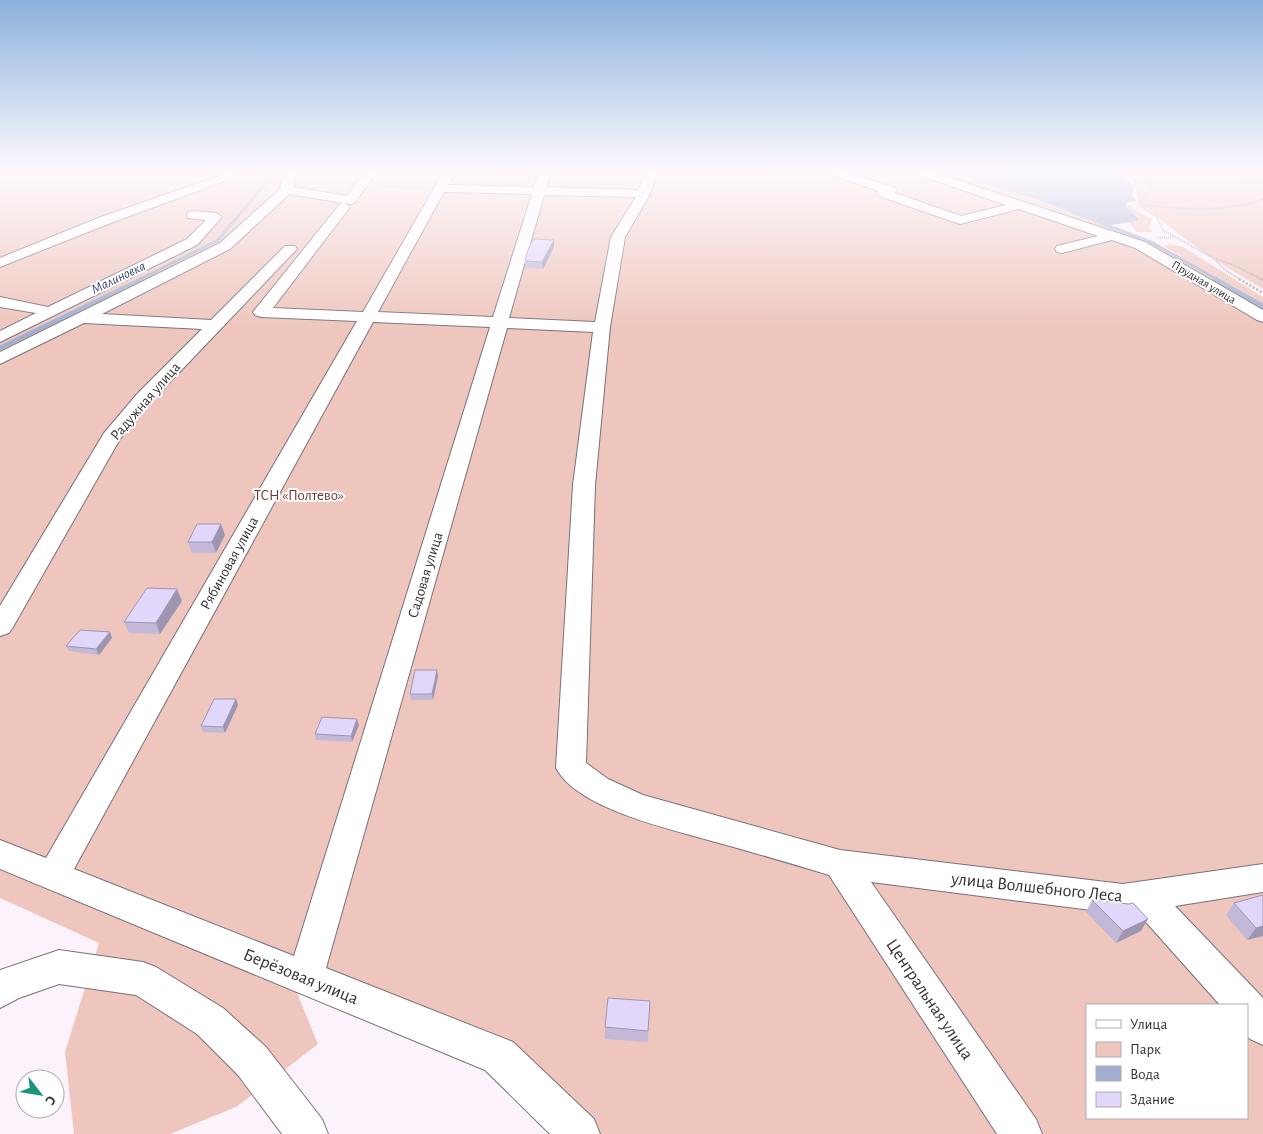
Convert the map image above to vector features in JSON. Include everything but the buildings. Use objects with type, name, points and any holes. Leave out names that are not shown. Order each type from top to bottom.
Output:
[{"type":"street","points":[[0,263],[96,224]]},
{"type":"street","points":[[0,337],[192,242],[209,224]]},
{"type":"street","points":[[0,360],[225,246],[249,224]]},
{"type":"street","points":[[330,224],[261,312],[602,327],[618,237],[626,224]]},
{"type":"street","name":"Рябиновая улица","points":[[53,876],[420,224]]},
{"type":"street","name":"Садовая улица","points":[[305,978],[529,224]]},
{"type":"street","name":"Прудная улица","points":[[1076,224],[1140,245],[1263,317]]},
{"type":"street","points":[[1062,249],[1113,236]]},
{"type":"street","name":"Радужная улица","points":[[0,627],[111,437],[144,398],[290,249]]},
{"type":"street","points":[[0,302],[40,309],[48,313]]},
{"type":"street","points":[[82,318],[215,325]]},
{"type":"street","name":"улица Волшебного Леса","points":[[602,327],[584,485],[571,768],[597,788],[636,806],[840,864],[1123,899],[1263,878]]},
{"type":"street","name":"Берёзовая улица","points":[[0,854],[499,1056],[579,1134]]},
{"type":"street","name":"Центральная улица","points":[[840,864],[1021,1134]]},
{"type":"street","points":[[1144,896],[1243,1004]]},
{"type":"street","points":[[0,990],[8,984],[59,967],[144,979],[210,1021],[252,1061],[307,1134]]},
{"type":"street","points":[[1248,1009],[1263,1026]]},
{"type":"path","points":[[1160,224],[1163,230],[1212,258],[1236,266],[1263,280]]},
{"type":"path","points":[[1158,238],[1175,237]]},
{"type":"path","points":[[1212,258],[1228,272],[1263,293]]},
{"type":"green space","name":"ТСН «Полтево»","points":[[0,224],[1100,224],[1153,243],[1216,279],[1164,246],[1167,244],[1183,247],[1263,297],[1263,1134],[575,1134],[499,1056],[0,854]]},
{"type":"green space","points":[[1130,224],[1150,224],[1149,227],[1152,232],[1136,232]]},
{"type":"green space","points":[[1167,224],[1263,224],[1263,289],[1203,252]]},
{"type":"green space","points":[[0,865],[294,986],[318,1044],[236,1107],[170,1134],[74,1134],[65,1052],[99,943],[0,898]]},
{"type":"waterway","name":"Малиновка","points":[[139,280],[218,240],[232,224]]},
{"type":"waterway","points":[[1104,224],[1153,243],[1218,280]]},
{"type":"waterway","name":"Малиновка","points":[[0,348],[142,279]]},
{"type":"waterway","points":[[1215,279],[1263,306]]}]
